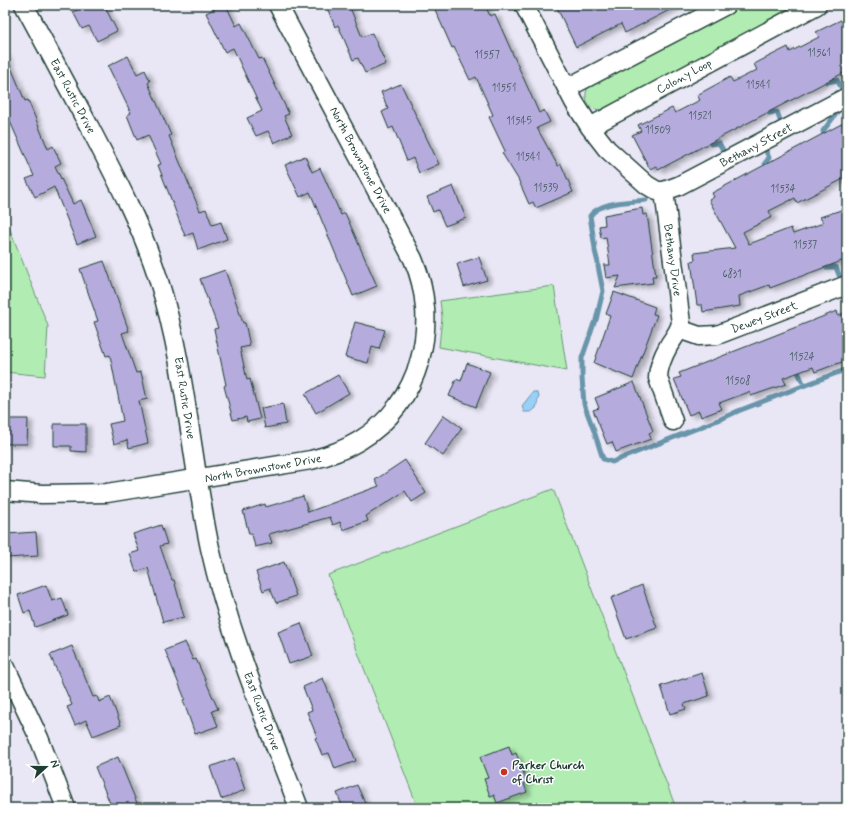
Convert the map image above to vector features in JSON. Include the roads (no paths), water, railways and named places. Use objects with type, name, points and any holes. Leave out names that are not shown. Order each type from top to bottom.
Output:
[{"type":"street","name":"East Rustic Drive","points":[[24,5],[122,188],[147,245],[158,278],[176,346],[213,562],[232,628],[299,808]]},
{"type":"street","name":"North Brownstone Drive","points":[[5,491],[42,494],[107,493],[311,460],[336,453],[359,441],[380,425],[400,403],[414,375],[426,338],[427,314],[425,297],[418,269],[278,5]]},
{"type":"street","points":[[524,5],[567,88],[590,127],[607,149],[647,185],[658,191],[664,191]]},
{"type":"street","points":[[567,88],[726,5]]},
{"type":"street","name":"Colony Loop","points":[[590,127],[818,5]]},
{"type":"street","name":"Bethany Street","points":[[664,191],[678,186],[847,97]]},
{"type":"street","name":"Bethany Drive","points":[[664,191],[680,314],[679,329]]},
{"type":"street","name":"Dewey Street","points":[[679,329],[699,336],[717,335],[847,285]]},
{"type":"street","points":[[673,421],[659,385],[658,374],[668,347],[679,329]]},
{"type":"street","points":[[5,666],[38,738],[66,808]]},
{"type":"water","points":[[533,392],[536,392],[539,396],[536,408],[531,412],[524,412],[522,406]]},
{"type":"waterway","points":[[822,78],[827,82],[837,80],[841,87]]},
{"type":"waterway","points":[[769,113],[777,112],[780,120]]},
{"type":"waterway","points":[[825,139],[823,131],[836,114]]},
{"type":"waterway","points":[[711,144],[719,143],[723,150]]},
{"type":"waterway","points":[[765,163],[769,158],[766,151]]},
{"type":"waterway","points":[[595,248],[590,216],[595,211],[601,207],[615,203],[646,200]]},
{"type":"waterway","points":[[595,251],[598,263]]},
{"type":"waterway","points":[[821,263],[826,267],[836,267],[839,275]]},
{"type":"waterway","points":[[596,320],[603,291],[598,266]]},
{"type":"waterway","points":[[590,335],[594,323]]},
{"type":"waterway","points":[[582,375],[582,358],[589,338]]},
{"type":"waterway","points":[[796,367],[802,381]]},
{"type":"waterway","points":[[595,434],[603,459],[612,462],[847,369]]},
{"type":"waterway","points":[[582,378],[584,404],[594,431]]},
{"type":"place","name":"Parker Church of Christ","points":[[504,772]]}]
